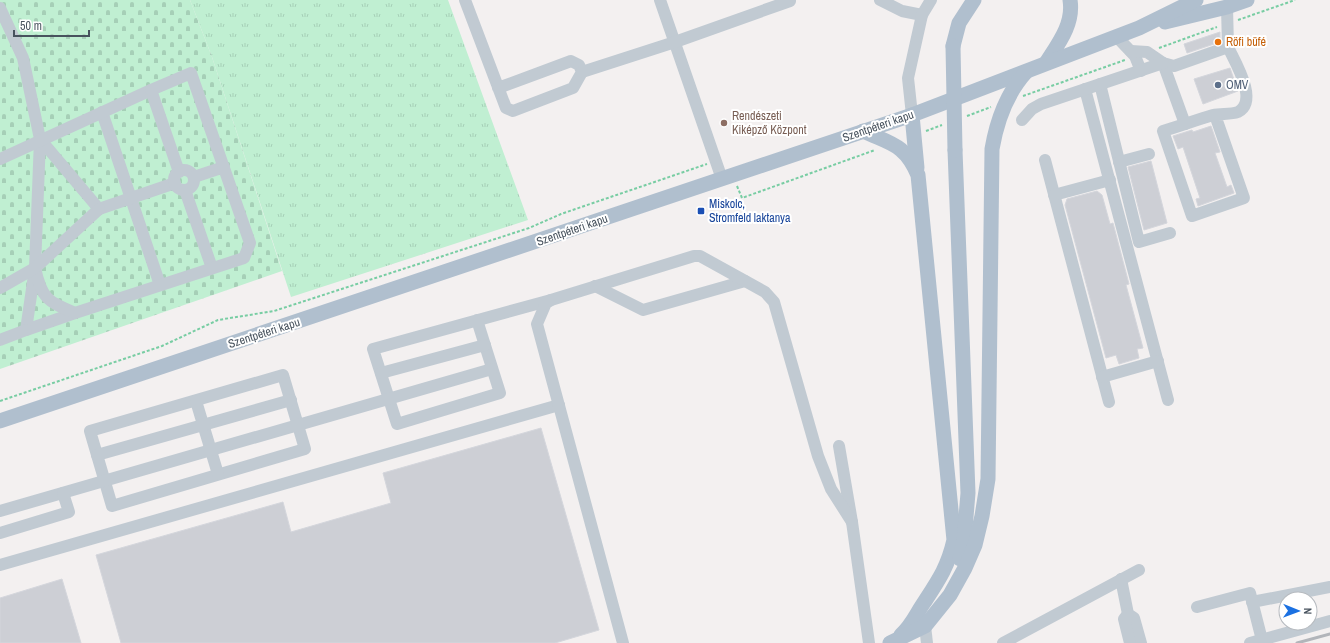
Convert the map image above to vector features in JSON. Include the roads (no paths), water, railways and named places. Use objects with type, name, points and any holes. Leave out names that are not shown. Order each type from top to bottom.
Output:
[{"type":"main road","points":[[893,643],[909,632],[923,618],[948,586],[957,568],[964,541],[968,493],[955,150],[953,46],[958,23],[974,0]]},
{"type":"main road","points":[[1046,63],[1070,21],[1072,10],[1070,0]]},
{"type":"main road","name":"Szentpéteri kapu","points":[[0,420],[912,115],[1117,37],[1196,0]]},
{"type":"main road","name":"Szentpéteri kapu","points":[[1139,28],[1227,7],[1247,0]]},
{"type":"main road","points":[[893,643],[924,626],[950,594],[965,568],[975,545],[982,516],[988,479],[992,149],[997,123],[1003,109],[1015,84],[1028,70]]},
{"type":"main road","points":[[893,643],[911,626],[922,605],[942,576],[950,560],[954,540],[912,115]]},
{"type":"main road","points":[[863,131],[899,147],[911,158],[918,175]]},
{"type":"street","points":[[465,0],[506,108],[513,111],[574,88],[582,72],[675,42],[790,1]]},
{"type":"street","points":[[660,0],[722,179]]},
{"type":"street","points":[[880,0],[902,11],[922,15]]},
{"type":"street","points":[[912,115],[908,78],[922,15],[931,0]]},
{"type":"street","points":[[1215,115],[1244,198],[1192,216],[1163,132],[1215,115],[1238,112],[1245,105],[1247,99],[1246,90],[1237,65],[1228,47],[1227,7]]},
{"type":"street","points":[[0,8],[23,58],[40,140],[35,268],[26,330]]},
{"type":"street","points":[[1117,37],[1135,56],[1141,71]]},
{"type":"street","points":[[1131,51],[1147,52],[1163,62],[1174,66],[1228,47]]},
{"type":"street","points":[[498,88],[571,60],[579,66],[582,72]]},
{"type":"street","points":[[1022,120],[1032,109],[1041,104],[1141,71],[1163,62]]},
{"type":"street","points":[[1163,62],[1185,124]]},
{"type":"street","points":[[0,159],[191,73],[250,243],[244,258],[75,313],[0,340]]},
{"type":"street","points":[[1100,84],[1139,242],[1170,233]]},
{"type":"street","points":[[1085,89],[1168,400]]},
{"type":"street","points":[[151,90],[180,181],[212,268]]},
{"type":"street","points":[[102,112],[160,285]]},
{"type":"street","points":[[40,140],[99,209]]},
{"type":"street","points":[[1119,162],[1149,154]]},
{"type":"street","points":[[1046,160],[1109,402]]},
{"type":"street","points":[[0,288],[35,268],[99,209],[180,181],[188,171],[194,177],[224,167]]},
{"type":"street","points":[[1054,195],[1110,180]]},
{"type":"street","points":[[477,320],[500,393],[397,424],[373,349],[477,320],[552,300],[694,256],[700,256],[765,292],[774,302],[818,456],[831,489],[852,522]]},
{"type":"street","points":[[35,268],[39,286],[51,302],[75,313]]},
{"type":"street","points":[[595,286],[643,310],[745,281]]},
{"type":"street","points":[[552,300],[546,303],[537,324],[623,643]]},
{"type":"street","points":[[381,373],[485,345]]},
{"type":"street","points":[[1102,377],[1158,361]]},
{"type":"street","points":[[0,511],[492,369]]},
{"type":"street","points":[[283,375],[291,400],[305,449],[112,506],[90,431],[283,375]]},
{"type":"street","points":[[97,455],[291,400]]},
{"type":"street","points":[[196,401],[218,474]]},
{"type":"street","points":[[0,565],[559,405]]},
{"type":"street","points":[[839,446],[852,522],[869,643]]},
{"type":"street","points":[[0,533],[69,512],[63,493]]},
{"type":"street","points":[[1003,643],[1139,570]]},
{"type":"street","points":[[1121,579],[1128,614],[1134,618],[1141,643]]},
{"type":"street","points":[[1252,602],[1330,587]]},
{"type":"street","points":[[1197,607],[1250,593],[1256,641],[1330,621]]},
{"type":"street","points":[[1128,614],[1124,619],[1130,643]]},
{"type":"street","points":[[924,626],[927,643]]},
{"type":"railway","points":[[1297,643],[1330,634]]},
{"type":"place","name":"Röfi büfé","points":[[1218,42]]},
{"type":"place","name":"OMV","points":[[1218,85]]},
{"type":"place","name":"Rendészeti Kiképző Központ","points":[[724,123]]},
{"type":"place","name":"Miskolc, Stromfeld laktanya","points":[[701,211]]}]
